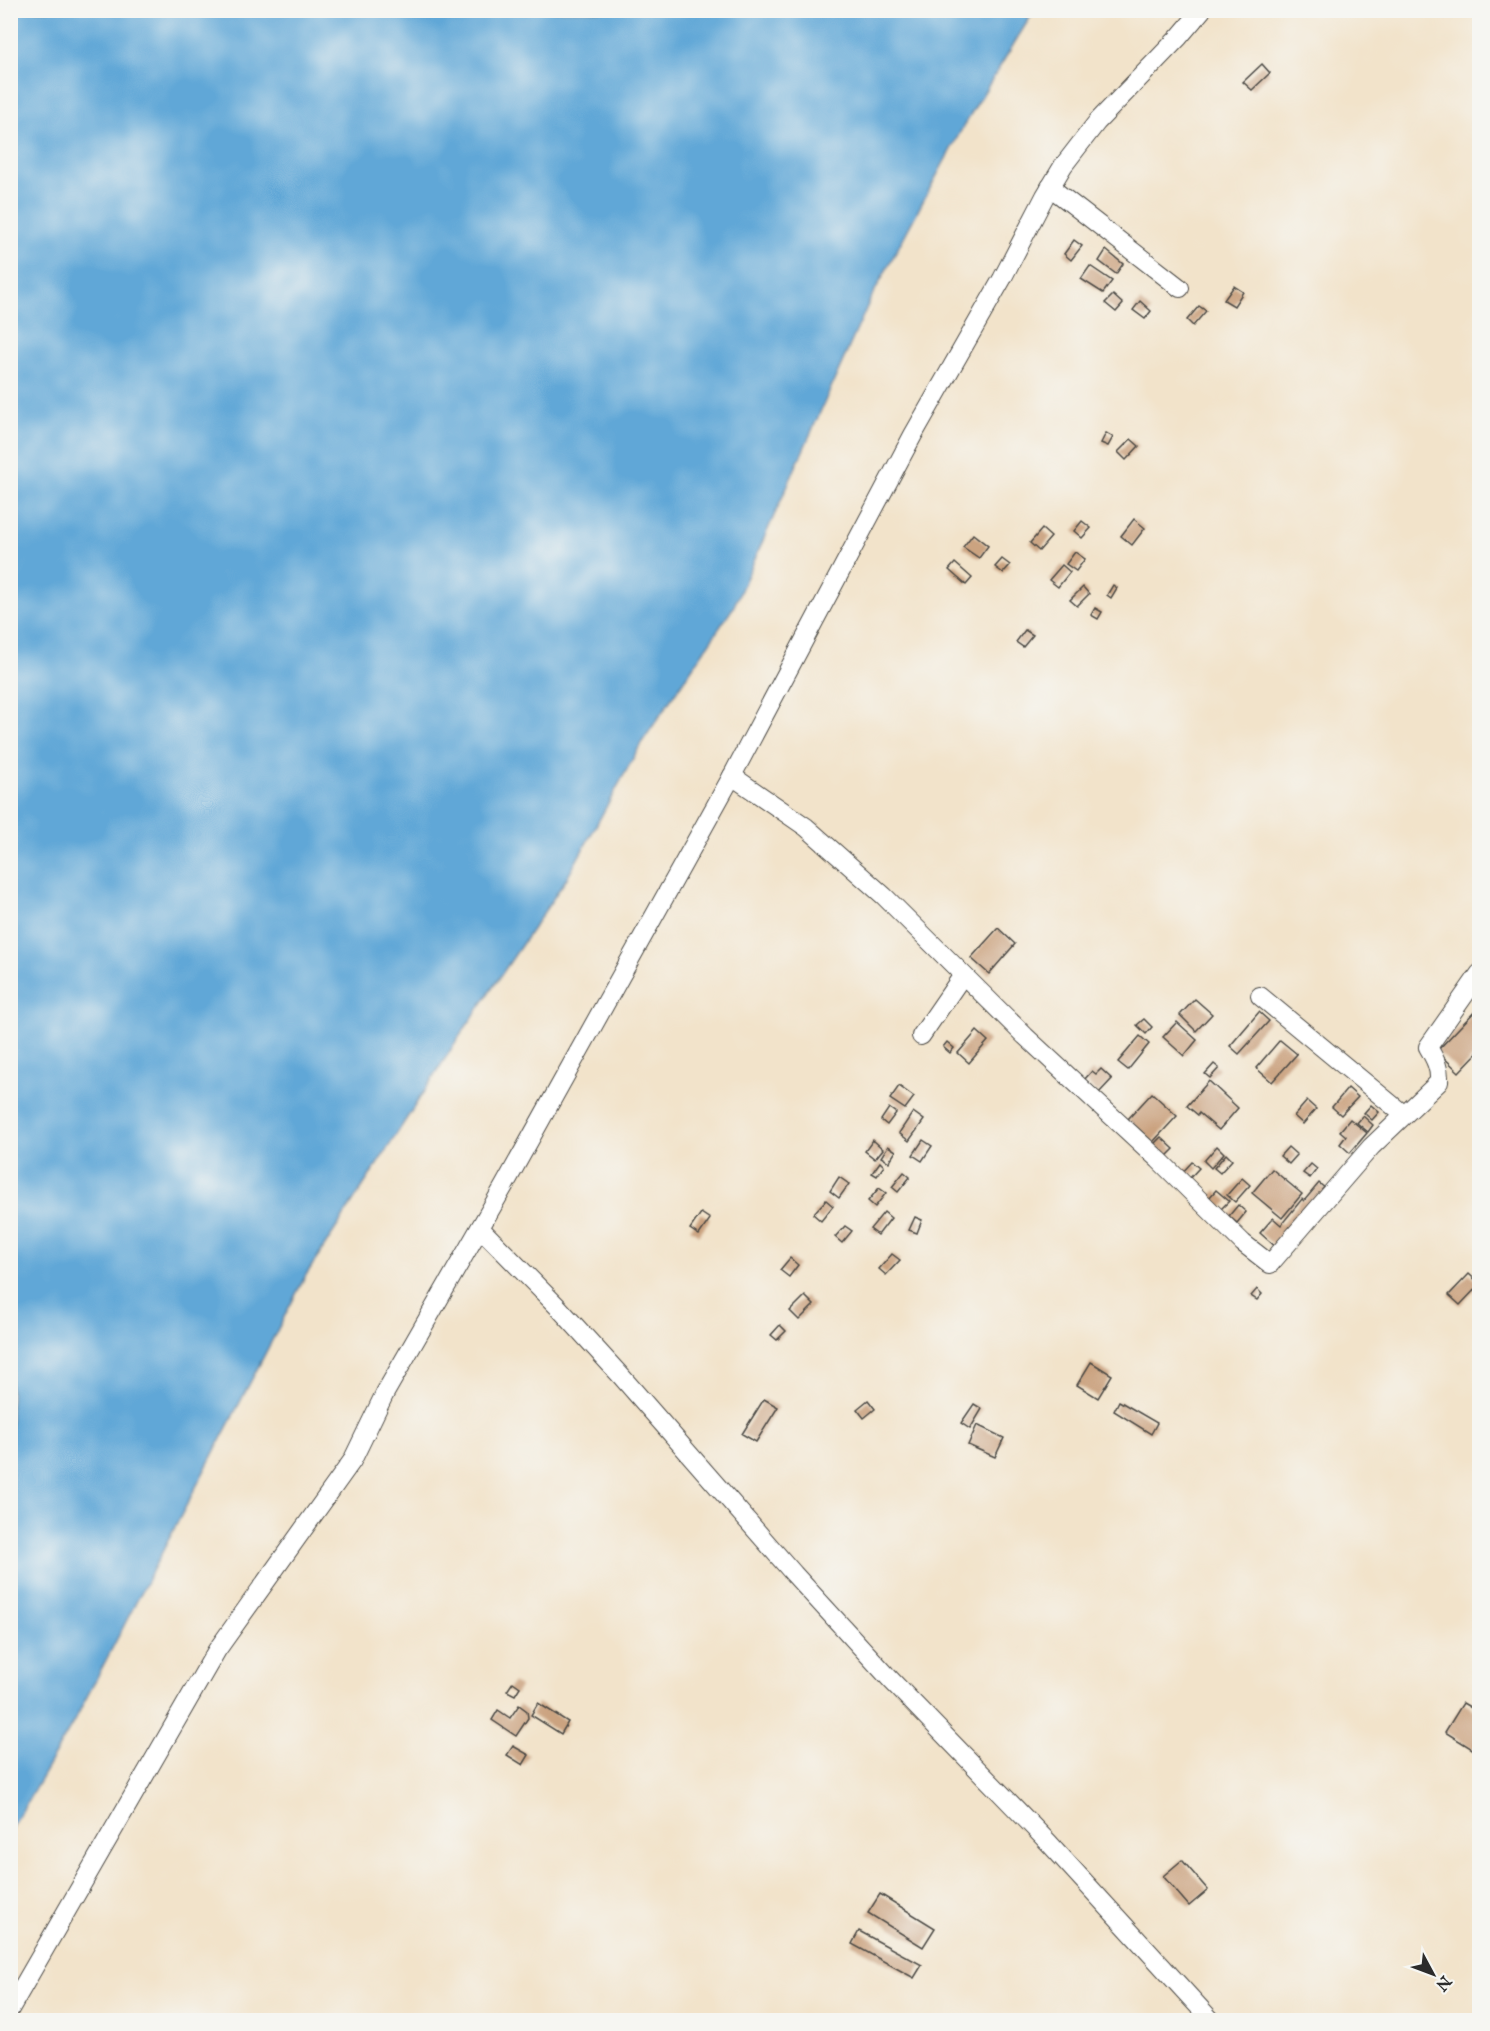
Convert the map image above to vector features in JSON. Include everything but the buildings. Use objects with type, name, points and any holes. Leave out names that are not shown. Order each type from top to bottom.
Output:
[{"type":"street","points":[[10,2009],[217,1650],[352,1461],[390,1384],[480,1228],[732,776],[908,444],[1002,279],[1050,188],[1073,152],[1097,122],[1156,62],[1202,10]]},
{"type":"street","points":[[1050,188],[1180,288]]},
{"type":"street","points":[[732,776],[822,840],[901,912],[963,975],[1243,1243],[1270,1264],[1371,1147],[1439,1082],[1440,1073],[1437,1062],[1428,1047],[1479,973]]},
{"type":"street","points":[[921,1036],[963,975]]},
{"type":"street","points":[[1260,996],[1403,1114]]},
{"type":"street","points":[[480,1228],[565,1315],[891,1680],[1049,1843],[1211,2020]]},
{"type":"water","points":[[11,10],[1034,11],[964,125],[870,300],[733,608],[642,742],[567,878],[457,1040],[306,1275],[77,1716],[11,1830]]}]
